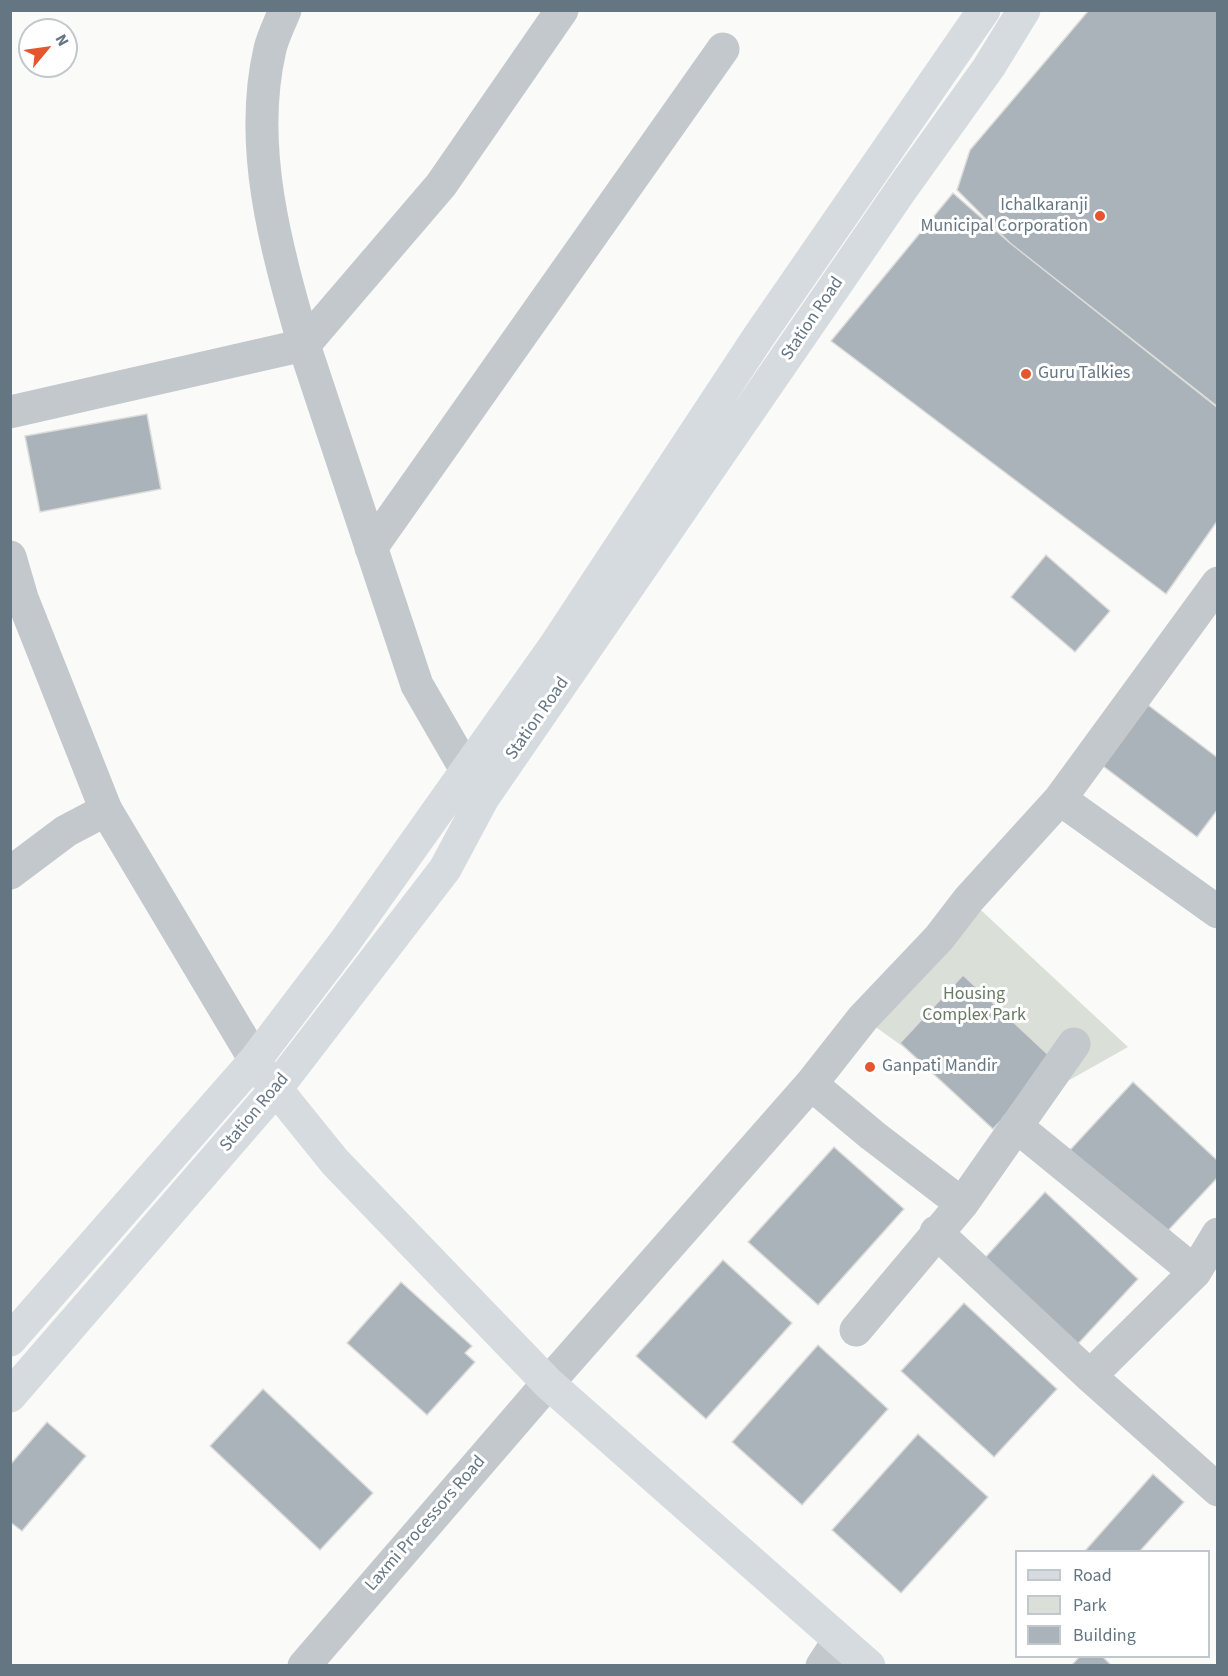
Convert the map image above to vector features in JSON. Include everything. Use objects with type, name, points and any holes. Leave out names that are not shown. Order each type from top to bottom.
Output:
[{"type":"main road","name":"Station Road","points":[[10,1340],[255,1060],[344,943],[554,648],[759,336],[984,10]]},
{"type":"main road","name":"Station Road","points":[[10,1396],[275,1090],[445,869],[483,798],[901,190],[989,67],[1024,10]]},
{"type":"main road","points":[[255,1060],[275,1090],[335,1162],[548,1383],[830,1653],[869,1665]]},
{"type":"street","points":[[285,10],[270,48],[262,110],[265,186],[282,266],[304,345],[417,685],[483,798]]},
{"type":"street","points":[[10,412],[304,345],[441,185],[562,10]]},
{"type":"street","points":[[371,548],[723,49]]},
{"type":"street","points":[[10,557],[16,601],[106,810],[255,1060]]},
{"type":"street","name":"Laxmi Processors Road","points":[[304,1665],[811,1084],[863,1018],[939,938],[969,899],[1059,799],[1218,583]]},
{"type":"street","points":[[1059,799],[1218,912]]},
{"type":"street","points":[[10,873],[66,831],[106,810]]},
{"type":"street","points":[[856,1330],[962,1204],[1074,1044]]},
{"type":"street","points":[[811,1084],[872,1136],[962,1204]]},
{"type":"street","points":[[1016,1126],[1195,1272]]},
{"type":"street","points":[[936,1233],[1090,1376],[1218,1490]]},
{"type":"street","points":[[1090,1376],[1195,1272],[1218,1234]]},
{"type":"green space","name":"Housing Complex Park","points":[[969,899],[1128,1047],[1050,1091],[1027,1135],[863,1018]]},
{"type":"building","name":"Ichalkaranji Municipal Corporation","points":[[1089,10],[1218,10],[1218,407],[1010,243],[957,190],[970,150]]},
{"type":"building","name":"Guru Talkies","points":[[953,193],[1010,243],[1218,408],[1218,520],[1166,594],[831,341]]},
{"type":"building","points":[[147,414],[161,489],[40,512],[25,436]]},
{"type":"building","points":[[1046,555],[1110,611],[1075,652],[1011,597]]},
{"type":"building","points":[[1148,705],[1218,758],[1218,809],[1197,837],[1103,766]]},
{"type":"building","points":[[963,975],[1056,1062],[993,1129],[900,1043]]},
{"type":"building","points":[[1133,1082],[1218,1161],[1218,1177],[1163,1236],[1070,1150]]},
{"type":"building","points":[[834,1147],[904,1209],[818,1305],[748,1242]]},
{"type":"building","points":[[1045,1192],[1138,1279],[1075,1347],[983,1260]]},
{"type":"building","points":[[723,1260],[792,1323],[706,1419],[636,1356]]},
{"type":"building","points":[[401,1282],[472,1346],[465,1353],[475,1362],[427,1415],[347,1343]]},
{"type":"building","points":[[964,1303],[1057,1389],[994,1457],[901,1371]]},
{"type":"building","points":[[818,1345],[888,1409],[802,1505],[732,1442]]},
{"type":"building","points":[[263,1389],[373,1493],[320,1550],[210,1446]]},
{"type":"building","points":[[47,1422],[86,1456],[22,1531],[10,1522],[10,1465]]},
{"type":"building","points":[[918,1434],[988,1497],[901,1593],[832,1530]]},
{"type":"building","points":[[1153,1474],[1184,1502],[1141,1550],[1086,1550]]},
{"type":"building","points":[[1078,1658],[1104,1658],[1112,1666],[1071,1666]]},
{"type":"place","name":"Ichalkaranji Municipal Corporation","points":[[1100,216]]},
{"type":"place","name":"Guru Talkies","points":[[1026,374]]},
{"type":"place","name":"Ganpati Mandir","points":[[870,1067]]}]
